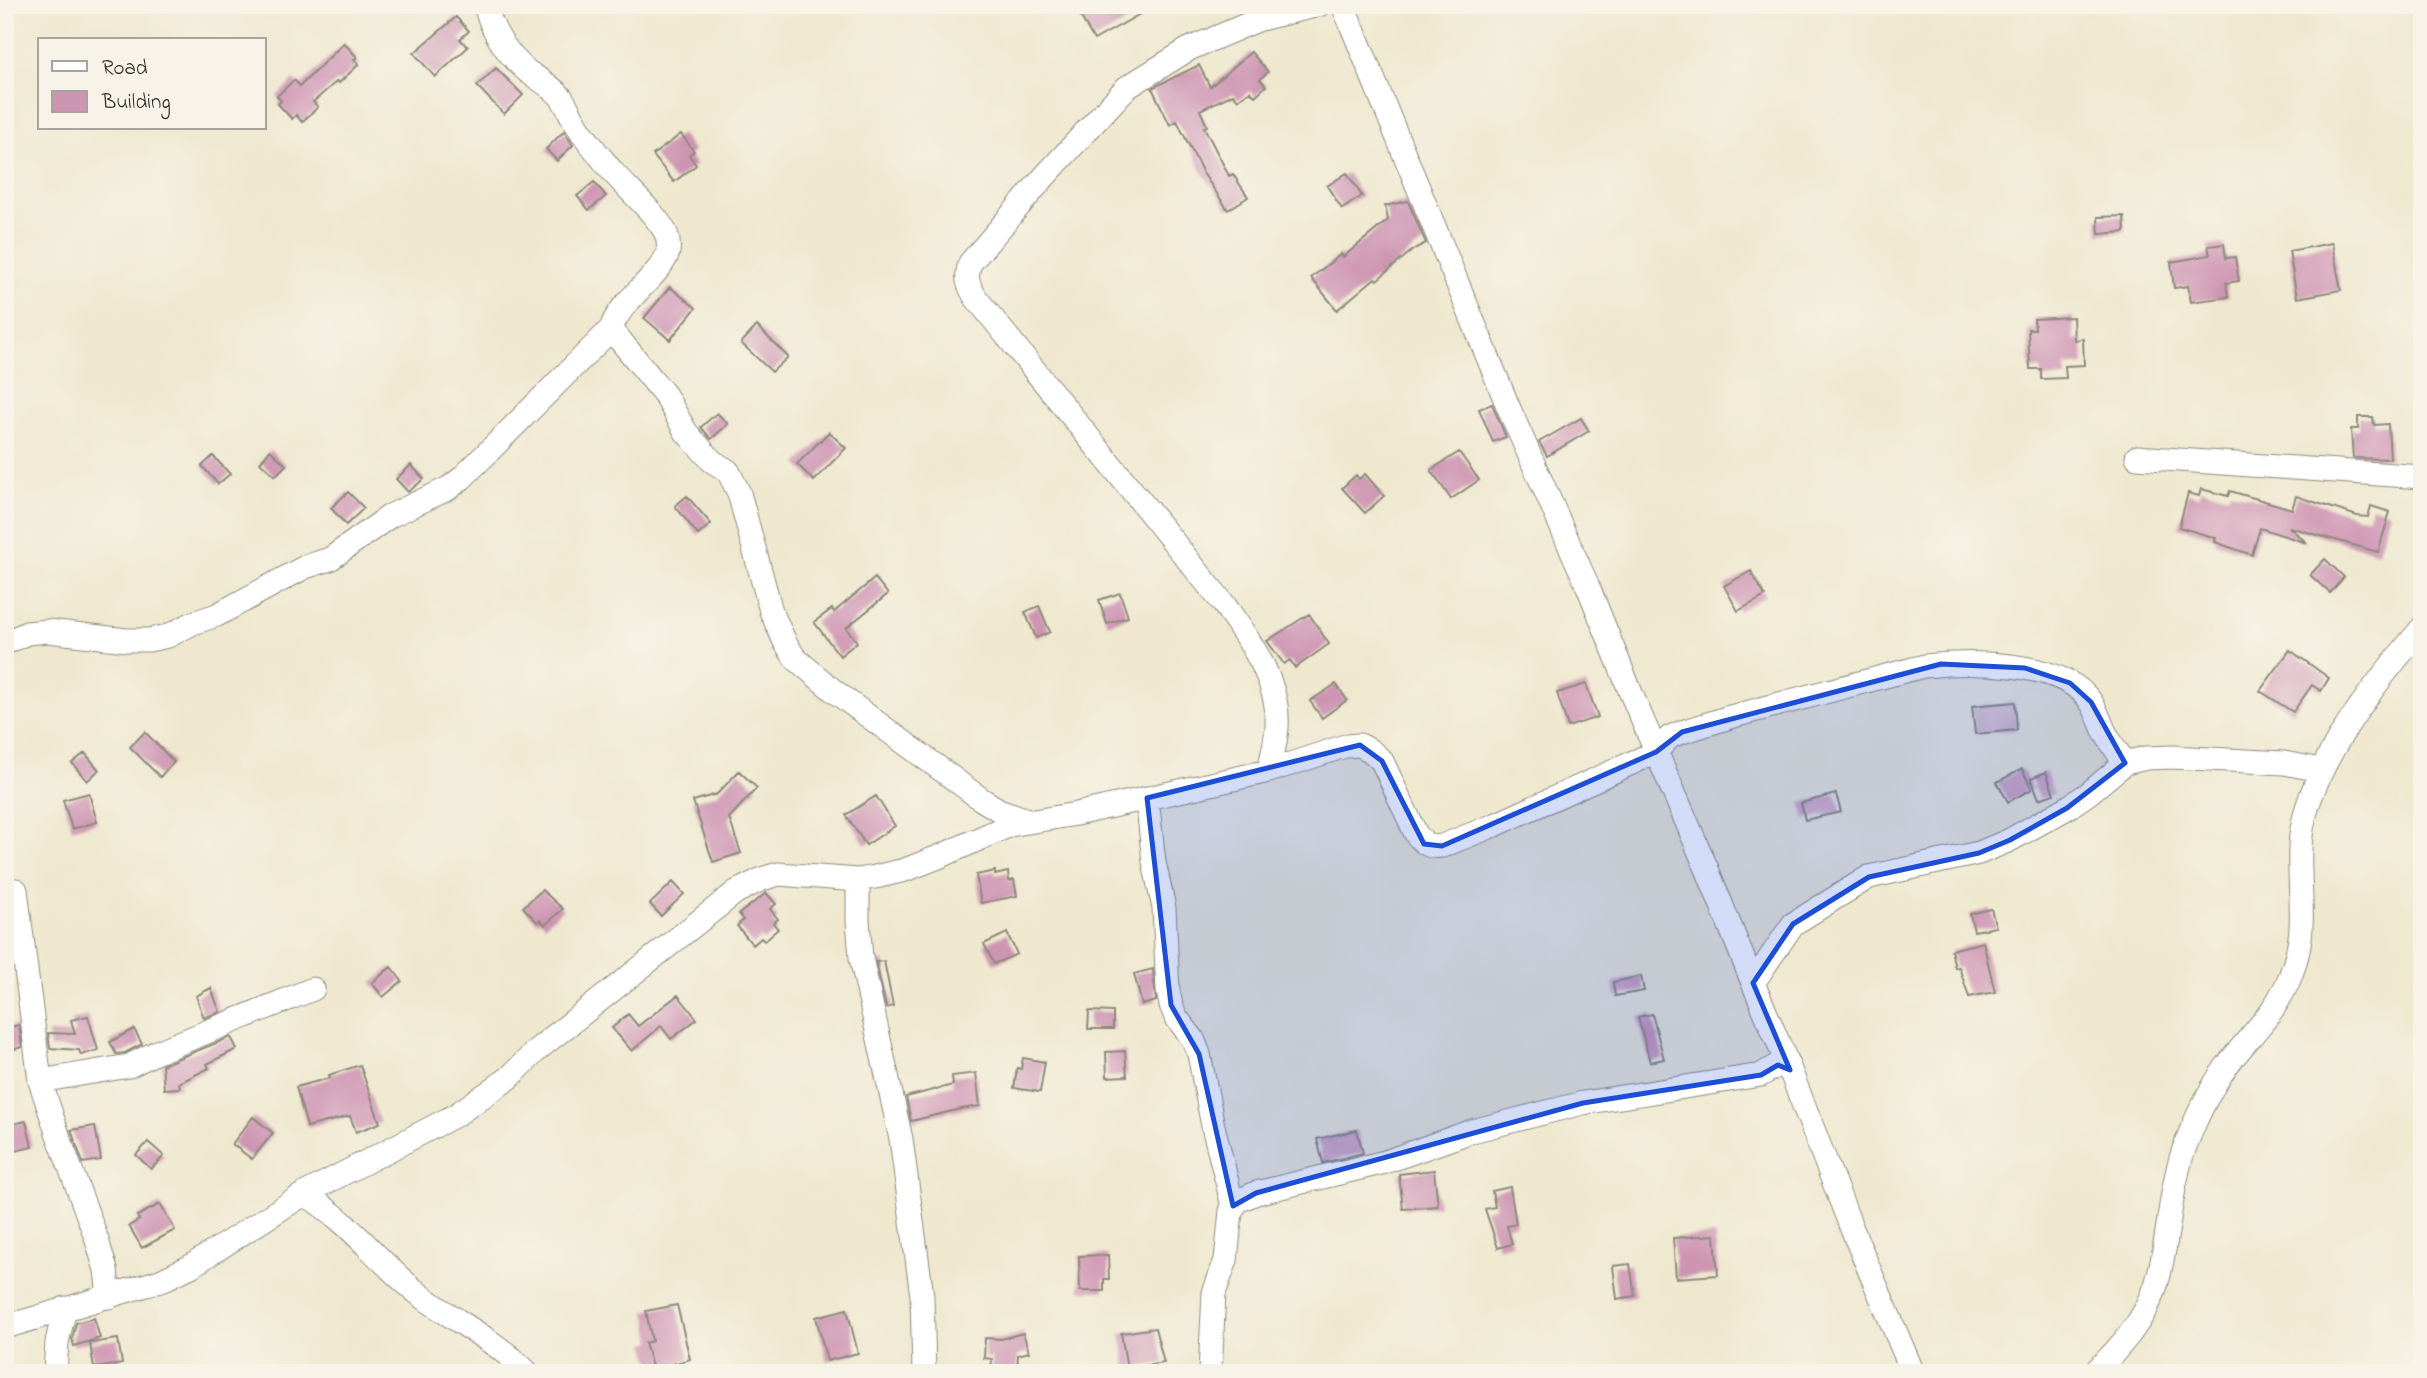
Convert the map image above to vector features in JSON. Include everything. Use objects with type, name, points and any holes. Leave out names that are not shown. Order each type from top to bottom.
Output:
[{"type":"street","points":[[5,643],[27,633],[48,631],[127,640],[149,640],[168,636],[193,623],[217,615],[305,567],[330,559],[390,516],[449,488],[463,478],[611,328],[621,309],[660,264],[668,252],[668,237],[613,172],[577,125],[561,98],[514,59],[499,40],[489,21],[485,5]]},
{"type":"street","points":[[1269,771],[1277,726],[1275,709],[1264,667],[1250,642],[1223,603],[976,298],[968,285],[966,275],[970,263],[997,231],[1126,88],[1189,50],[1224,34],[1259,19],[1319,5]]},
{"type":"street","points":[[1343,5],[1510,411],[1589,589],[1707,869],[1913,1373]]},
{"type":"street","points":[[611,328],[665,396],[686,432],[712,461],[728,471],[739,493],[771,611],[795,657],[834,691],[981,799],[999,810],[1031,821]]},
{"type":"street","points":[[2137,457],[2422,477]]},
{"type":"street","points":[[2094,1373],[2113,1354],[2147,1307],[2157,1282],[2183,1153],[2207,1100],[2224,1070],[2279,1002],[2293,969],[2302,930],[2300,846],[2309,795],[2321,770],[2378,680],[2422,628]]},
{"type":"street","points":[[5,1327],[109,1297],[160,1280],[191,1266],[304,1194],[416,1138],[509,1078],[538,1049],[736,892],[778,874],[858,880],[905,870],[1001,828],[1269,771],[1345,746],[1360,746],[1382,761],[1416,834],[1424,844],[1434,848],[1494,825],[1656,752],[1670,737],[1682,732],[1924,666],[1941,664],[2025,668],[2070,683],[2091,702],[2104,730],[2125,763]]},
{"type":"street","points":[[1753,983],[1793,924],[1869,877],[1979,853],[2010,840],[2090,793],[2125,763],[2146,758],[2172,757],[2284,763],[2321,770]]},
{"type":"street","points":[[1147,797],[1154,862],[1164,908],[1168,991],[1176,1017],[1194,1039],[1199,1054],[1233,1206],[1226,1260],[1214,1293],[1210,1373]]},
{"type":"street","points":[[858,880],[861,958],[901,1139],[922,1296],[924,1373]]},
{"type":"street","points":[[16,890],[40,1081],[96,1237],[106,1270],[109,1297]]},
{"type":"street","points":[[40,1081],[129,1066],[157,1052],[313,989]]},
{"type":"street","points":[[1233,1206],[1256,1193],[1385,1162],[1472,1131],[1583,1103],[1761,1075],[1778,1065],[1790,1070]]},
{"type":"street","points":[[304,1194],[324,1206],[413,1289],[437,1308],[511,1355],[528,1373]]},
{"type":"street","points":[[55,1373],[57,1342],[65,1308]]},
{"type":"highlighted area","points":[[1941,664],[2025,668],[2070,683],[2091,702],[2125,763],[2067,808],[2010,840],[1979,853],[1869,877],[1793,924],[1753,983],[1790,1070],[1778,1065],[1761,1075],[1583,1103],[1256,1193],[1233,1206],[1199,1054],[1171,1005],[1147,798],[1360,745],[1382,761],[1424,844],[1442,846],[1656,752],[1682,732]]},
{"type":"building","points":[[1074,5],[1156,5],[1094,40]]},
{"type":"building","points":[[456,17],[469,31],[460,39],[468,47],[435,77],[414,53]]},
{"type":"building","points":[[344,43],[357,57],[354,60],[359,64],[313,102],[318,107],[302,122],[296,115],[292,119],[278,104],[281,101],[277,96],[294,80],[300,86]]},
{"type":"building","points":[[1251,52],[1268,72],[1260,79],[1266,86],[1255,96],[1250,91],[1238,100],[1233,94],[1200,110],[1207,126],[1204,127],[1229,176],[1233,174],[1248,197],[1228,210],[1203,173],[1177,121],[1170,125],[1152,88],[1199,65],[1210,87]]},
{"type":"building","points":[[496,68],[523,95],[504,114],[477,86]]},
{"type":"building","points":[[564,131],[573,145],[557,161],[546,149]]},
{"type":"building","points":[[681,134],[694,151],[689,155],[696,165],[674,182],[653,155]]},
{"type":"building","points":[[1347,173],[1362,196],[1342,209],[1327,186]]},
{"type":"building","points":[[594,182],[606,196],[589,210],[577,196]]},
{"type":"building","points":[[1408,201],[1426,243],[1414,249],[1377,280],[1375,278],[1337,310],[1311,278],[1341,254],[1343,257],[1388,220],[1385,206]]},
{"type":"building","points":[[2124,216],[2125,232],[2099,234],[2098,217]]},
{"type":"building","points":[[2332,243],[2341,290],[2297,298],[2289,251]]},
{"type":"building","points":[[2224,244],[2226,258],[2235,257],[2239,281],[2226,283],[2228,297],[2191,302],[2188,286],[2174,288],[2171,262],[2210,255],[2208,246]]},
{"type":"building","points":[[670,287],[696,308],[670,340],[644,318]]},
{"type":"building","points":[[2073,317],[2074,340],[2083,339],[2084,365],[2065,366],[2066,378],[2041,379],[2041,369],[2030,369],[2028,329],[2035,329],[2034,319]]},
{"type":"building","points":[[757,326],[788,357],[772,372],[741,343]]},
{"type":"building","points":[[1492,404],[1506,437],[1493,442],[1479,409]]},
{"type":"building","points":[[717,413],[728,424],[711,439],[701,427]]},
{"type":"building","points":[[2358,417],[2373,417],[2374,425],[2388,424],[2390,459],[2353,458],[2351,429],[2358,429]]},
{"type":"building","points":[[1581,418],[1589,431],[1547,456],[1539,442]]},
{"type":"building","points":[[829,432],[846,448],[814,481],[797,464]]},
{"type":"building","points":[[270,450],[286,465],[275,476],[260,462]]},
{"type":"building","points":[[1459,452],[1479,480],[1451,499],[1431,470]]},
{"type":"building","points":[[213,456],[230,474],[218,484],[202,466]]},
{"type":"building","points":[[411,465],[424,479],[408,492],[396,479]]},
{"type":"building","points":[[1365,474],[1384,496],[1365,513],[1342,488],[1356,475],[1359,479]]},
{"type":"building","points":[[2201,489],[2228,496],[2230,491],[2292,509],[2296,496],[2357,516],[2368,517],[2371,506],[2390,512],[2378,552],[2289,527],[2307,543],[2260,528],[2252,555],[2215,542],[2216,538],[2179,527],[2188,493],[2199,496]]},
{"type":"building","points":[[348,492],[364,508],[346,525],[331,508]]},
{"type":"building","points":[[687,496],[711,524],[698,535],[675,506]]},
{"type":"building","points":[[2325,559],[2344,577],[2330,593],[2310,575]]},
{"type":"building","points":[[1751,571],[1765,596],[1738,611],[1724,586]]},
{"type":"building","points":[[875,578],[888,594],[846,628],[857,642],[840,656],[814,622],[832,609],[834,612]]},
{"type":"building","points":[[1120,593],[1128,617],[1107,624],[1099,600]]},
{"type":"building","points":[[1039,606],[1050,632],[1036,638],[1025,612]]},
{"type":"building","points":[[1309,614],[1329,644],[1295,668],[1290,660],[1284,664],[1267,641]]},
{"type":"building","points":[[2290,650],[2329,678],[2321,691],[2312,685],[2293,712],[2260,691]]},
{"type":"building","points":[[1336,684],[1347,700],[1322,718],[1310,701]]},
{"type":"building","points":[[1586,684],[1598,717],[1568,727],[1557,693]]},
{"type":"building","points":[[2015,702],[2017,730],[1975,734],[1972,706]]},
{"type":"building","points":[[145,732],[174,762],[160,777],[130,747]]},
{"type":"building","points":[[85,753],[99,770],[87,781],[72,763]]},
{"type":"building","points":[[2022,769],[2032,789],[2008,802],[1997,782]]},
{"type":"building","points":[[739,771],[757,788],[729,818],[741,853],[713,862],[693,801],[717,794]]},
{"type":"building","points":[[2046,772],[2054,794],[2039,799],[2031,778]]},
{"type":"building","points":[[89,793],[97,822],[72,829],[63,800]]},
{"type":"building","points":[[1836,794],[1841,812],[1805,820],[1801,803]]},
{"type":"building","points":[[876,796],[895,826],[866,845],[846,815]]},
{"type":"building","points":[[995,871],[995,875],[1008,872],[1009,881],[1014,880],[1017,896],[981,903],[976,875]]},
{"type":"building","points":[[673,882],[684,894],[661,916],[650,904]]},
{"type":"building","points":[[542,890],[563,909],[545,925],[540,920],[537,922],[523,907]]},
{"type":"building","points":[[766,893],[776,904],[770,909],[778,919],[773,923],[778,929],[764,941],[761,938],[753,945],[737,926],[743,920],[739,914]]},
{"type":"building","points":[[1991,909],[1996,927],[1974,931],[1970,914]]},
{"type":"building","points":[[1007,933],[1017,954],[994,964],[984,944]]},
{"type":"building","points":[[1983,942],[1995,992],[1969,997],[1959,967],[1955,968],[1951,950]]},
{"type":"building","points":[[884,961],[893,1006],[886,1008],[876,962]]},
{"type":"building","points":[[391,967],[402,981],[383,997],[372,983]]},
{"type":"building","points":[[1153,969],[1156,1001],[1142,1005],[1134,974]]},
{"type":"building","points":[[1641,976],[1644,991],[1615,996],[1613,982]]},
{"type":"building","points":[[211,988],[220,1012],[204,1018],[196,996]]},
{"type":"building","points":[[678,995],[697,1019],[671,1039],[661,1026],[632,1051],[612,1028],[628,1014],[638,1026]]},
{"type":"building","points":[[1089,1011],[1113,1012],[1113,1029],[1088,1029]]},
{"type":"building","points":[[1652,1014],[1664,1059],[1650,1062],[1638,1017]]},
{"type":"building","points":[[88,1016],[98,1050],[81,1055],[79,1050],[50,1048],[48,1033],[75,1034],[71,1020]]},
{"type":"building","points":[[19,1025],[22,1047],[5,1052],[5,1028]]},
{"type":"building","points":[[134,1029],[142,1044],[125,1053],[116,1054],[110,1042]]},
{"type":"building","points":[[231,1037],[237,1049],[207,1064],[209,1068],[179,1083],[180,1088],[164,1089],[162,1065]]},
{"type":"building","points":[[1125,1051],[1127,1076],[1107,1077],[1106,1052]]},
{"type":"building","points":[[1023,1058],[1045,1062],[1040,1092],[1014,1088],[1017,1068],[1021,1069]]},
{"type":"building","points":[[360,1065],[380,1123],[356,1132],[350,1116],[307,1127],[296,1087],[330,1078],[329,1075]]},
{"type":"building","points":[[976,1073],[980,1106],[911,1121],[906,1097],[953,1085],[952,1076]]},
{"type":"building","points":[[253,1117],[273,1133],[252,1159],[232,1144]]},
{"type":"building","points":[[26,1121],[32,1147],[7,1153],[5,1126]]},
{"type":"building","points":[[95,1126],[101,1160],[83,1163],[71,1130]]},
{"type":"building","points":[[1357,1130],[1363,1153],[1323,1163],[1317,1139]]},
{"type":"building","points":[[148,1142],[164,1156],[151,1169],[136,1155]]},
{"type":"building","points":[[1434,1170],[1438,1206],[1403,1209],[1399,1174]]},
{"type":"building","points":[[1510,1187],[1516,1224],[1507,1226],[1512,1244],[1498,1248],[1485,1209],[1495,1207],[1492,1191]]},
{"type":"building","points":[[160,1204],[175,1230],[142,1248],[129,1226],[139,1220],[137,1216]]},
{"type":"building","points":[[1715,1235],[1718,1275],[1676,1278],[1673,1238]]},
{"type":"building","points":[[1108,1255],[1109,1279],[1104,1279],[1104,1291],[1080,1291],[1079,1256]]},
{"type":"building","points":[[1630,1264],[1635,1296],[1617,1299],[1613,1266]]},
{"type":"building","points":[[677,1305],[690,1359],[653,1370],[645,1343],[652,1341],[646,1311]]},
{"type":"building","points":[[847,1309],[858,1353],[827,1361],[816,1317]]},
{"type":"building","points":[[94,1318],[100,1338],[74,1346],[72,1339],[76,1323]]},
{"type":"building","points":[[1155,1328],[1164,1363],[1127,1369],[1121,1333]]},
{"type":"building","points":[[1023,1333],[1029,1352],[1018,1355],[1017,1373],[991,1373],[992,1359],[984,1358],[985,1338],[1001,1339]]},
{"type":"building","points":[[118,1339],[122,1364],[94,1368],[90,1343]]}]
